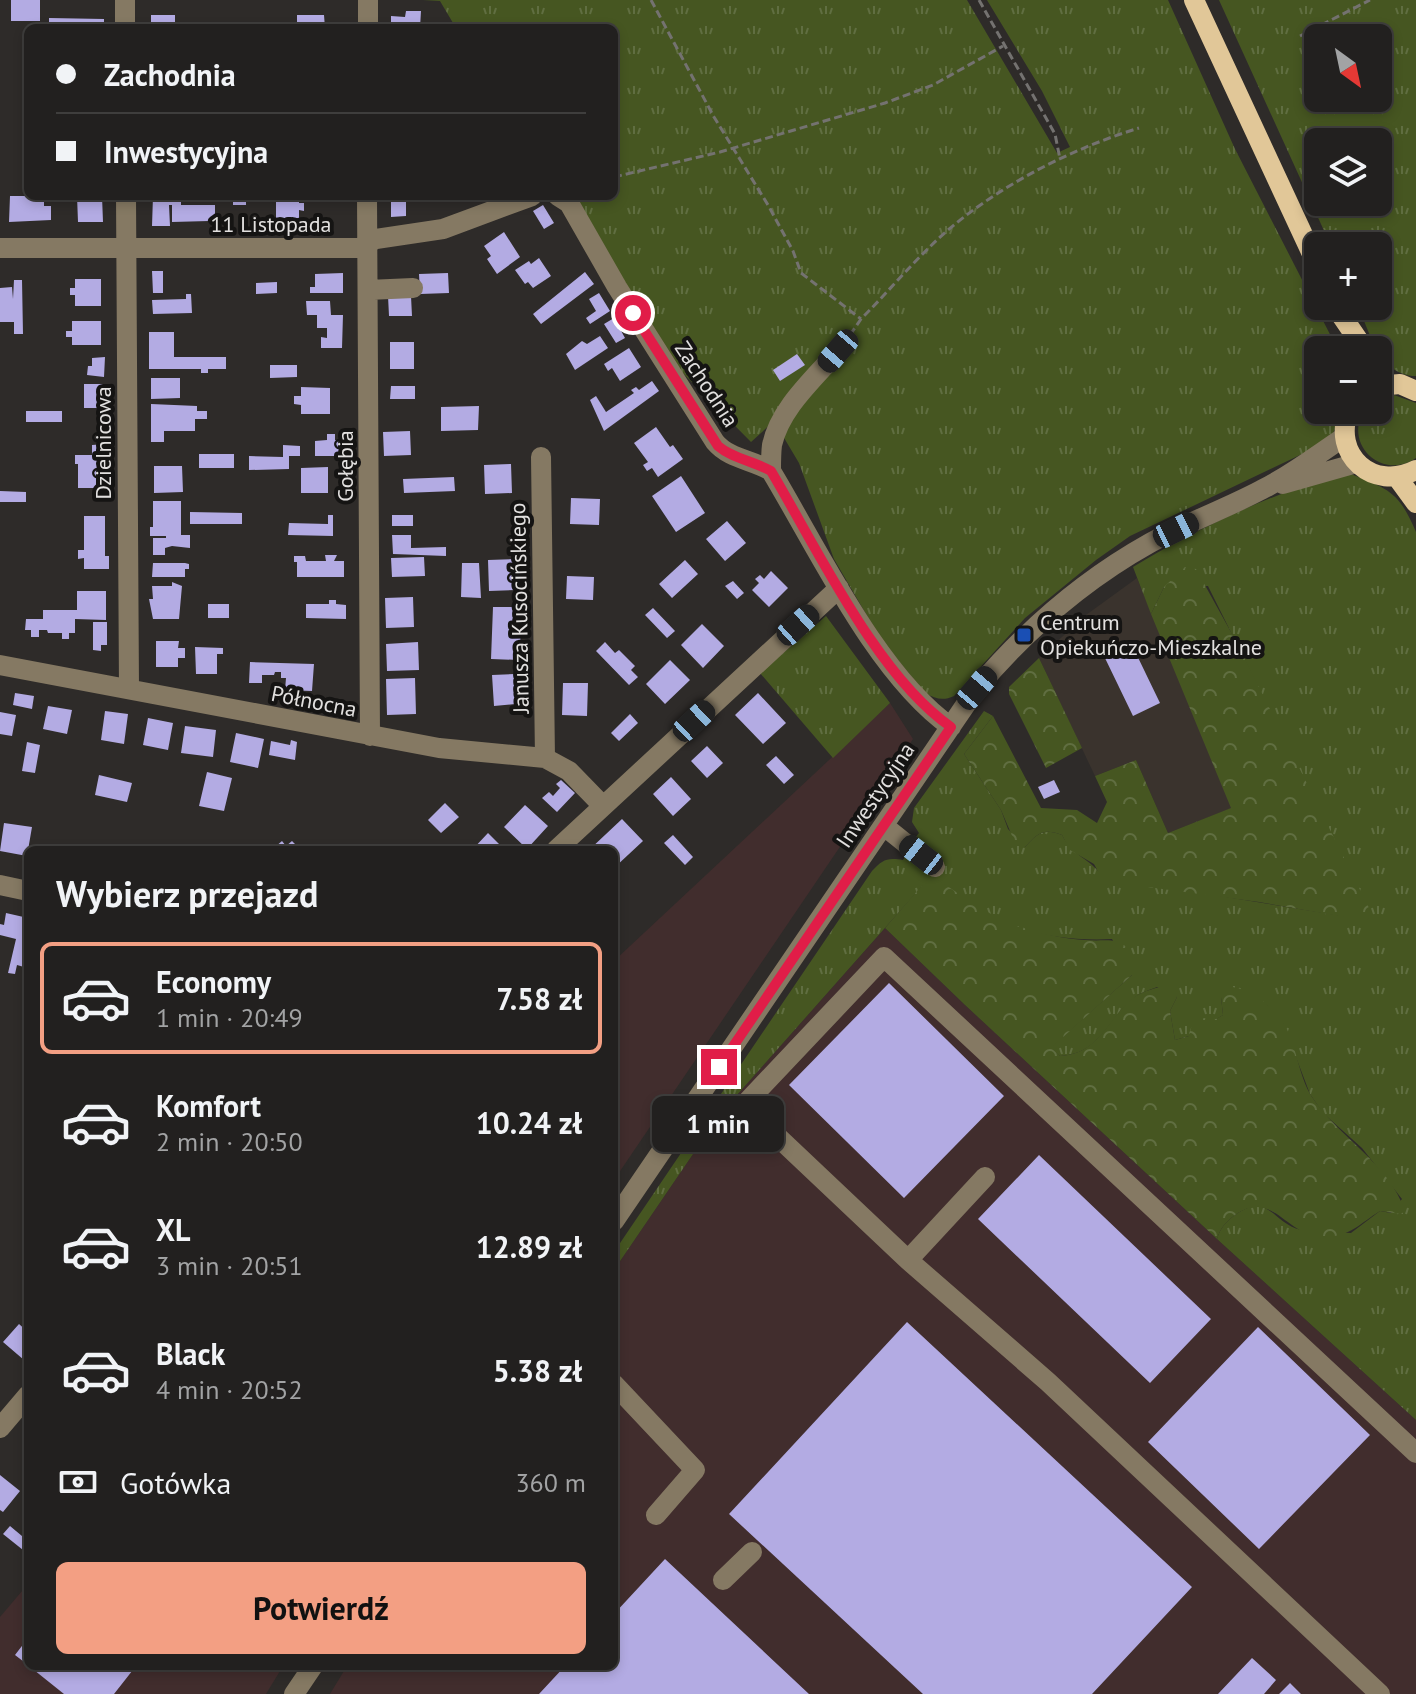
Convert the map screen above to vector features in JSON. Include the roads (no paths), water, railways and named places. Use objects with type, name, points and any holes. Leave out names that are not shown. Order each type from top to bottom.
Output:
[{"type":"main road","points":[[1194,0],[1304,237]]},
{"type":"main road","points":[[1392,382],[1416,391]]},
{"type":"main road","points":[[1346,424],[1344,437],[1357,463],[1375,475],[1406,474],[1416,503]]},
{"type":"street","points":[[125,0],[125,24]]},
{"type":"street","points":[[368,0],[368,24]]},
{"type":"street","name":"Dzielnicowa","points":[[126,200],[129,689]]},
{"type":"street","name":"Gołębia","points":[[367,200],[370,736]]},
{"type":"street","name":"11 Listopada","points":[[0,248],[359,248],[376,239],[443,229],[521,200]]},
{"type":"street","name":"Zachodnia","points":[[564,200],[569,203],[617,287],[718,446],[727,453],[771,471]]},
{"type":"street","points":[[368,290],[413,288]]},
{"type":"street","points":[[838,351],[792,404],[780,425],[772,445],[771,471],[874,644],[924,707],[951,727]]},
{"type":"street","name":"Inwestycyjna","points":[[618,1215],[977,688],[1009,650],[1051,610],[1089,581],[1152,542],[1264,489],[1344,437]]},
{"type":"street","name":"Janusza Kusocińskiego","points":[[541,457],[545,758]]},
{"type":"street","name":"Inwestycyjna","points":[[1264,489],[1357,463]]},
{"type":"street","points":[[560,846],[839,588]]},
{"type":"street","name":"Północna","points":[[0,665],[439,748],[545,758],[569,771],[603,806]]},
{"type":"street","points":[[884,826],[935,867]]},
{"type":"street","points":[[0,885],[24,890]]},
{"type":"street","points":[[1380,1694],[1048,1382],[908,1260],[744,1105],[884,957],[1416,1453]]},
{"type":"street","points":[[908,1260],[985,1177]]},
{"type":"street","points":[[618,1388],[695,1470],[656,1515]]},
{"type":"street","points":[[0,1428],[24,1400]]},
{"type":"street","points":[[723,1580],[752,1552]]},
{"type":"street","points":[[294,1694],[310,1670]]},
{"type":"place","name":"Centrum Opiekuńczo-Mieszkalne","points":[[1024,635]]}]
